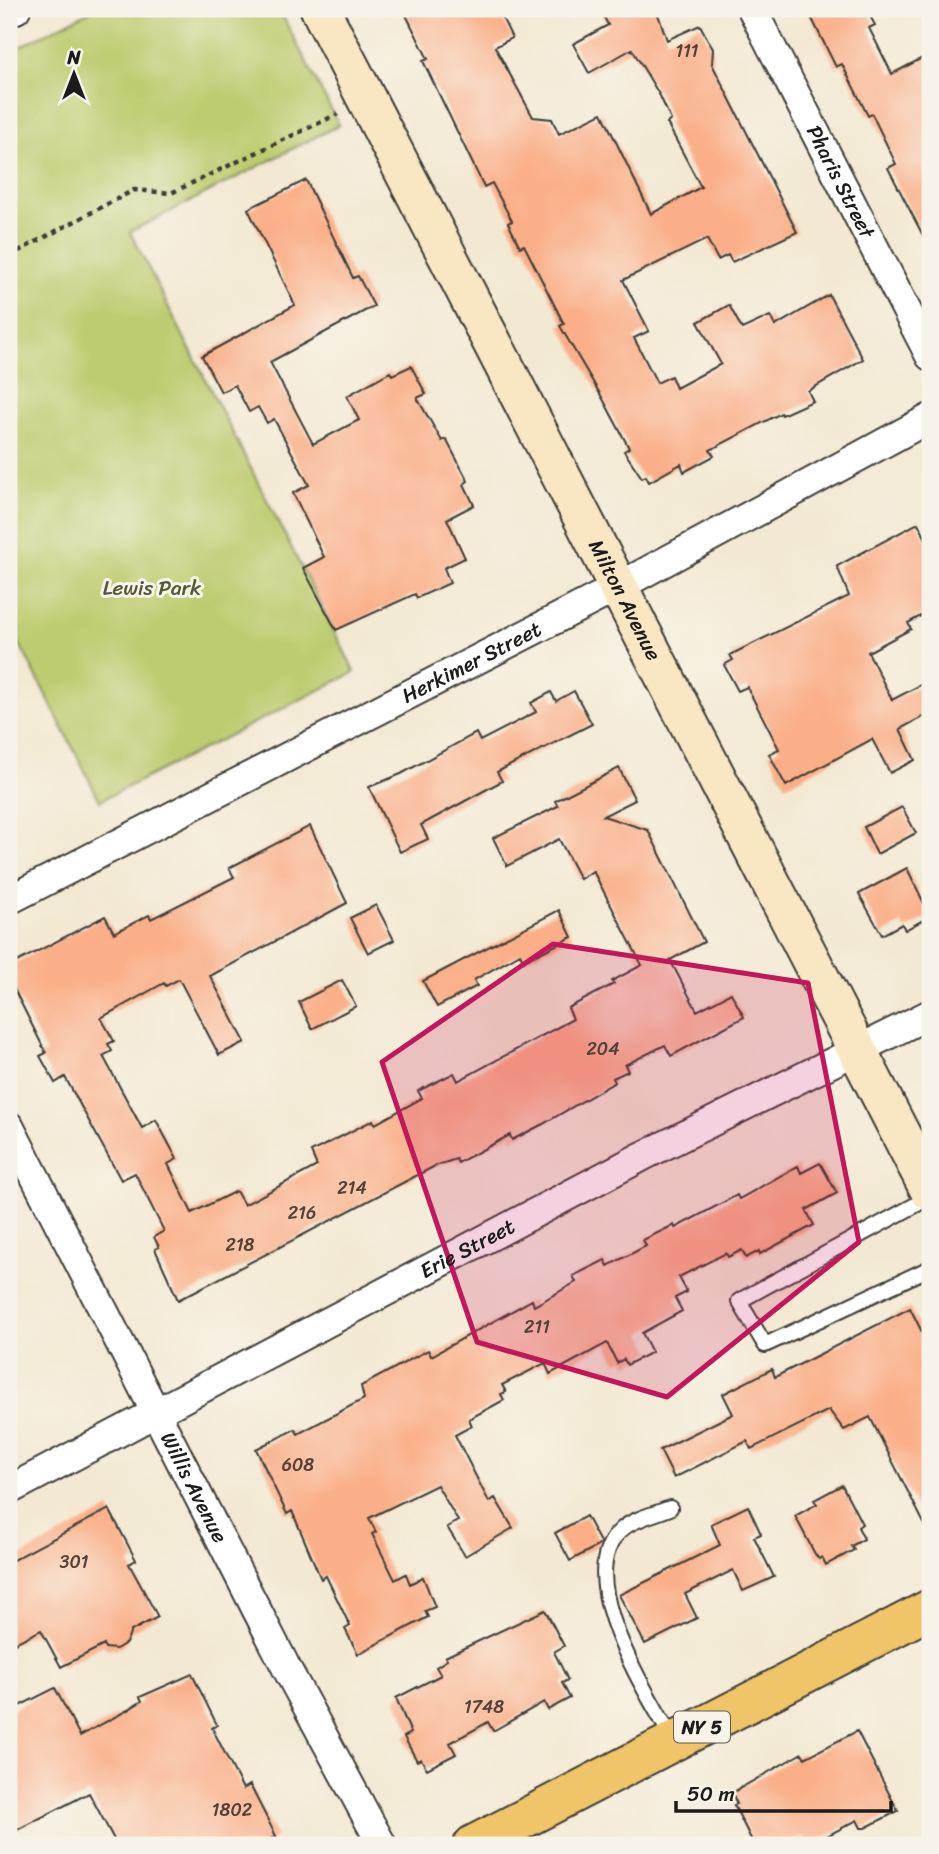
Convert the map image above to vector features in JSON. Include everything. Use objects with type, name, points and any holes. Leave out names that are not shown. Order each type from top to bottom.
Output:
[{"type":"main road","name":"NY 5","points":[[473,1845],[930,1609]]},
{"type":"street","points":[[9,12],[16,9]]},
{"type":"street","name":"Milton Avenue","points":[[320,9],[930,1191]]},
{"type":"street","name":"Pharis Street","points":[[752,9],[930,356]]},
{"type":"street","name":"Herkimer Street","points":[[9,900],[618,587],[930,418]]},
{"type":"street","name":"Erie Street","points":[[9,1490],[643,1156],[930,1014]]},
{"type":"street","name":"Willis Avenue","points":[[9,1126],[287,1669],[383,1845]]},
{"type":"lane","points":[[930,1197],[739,1301],[765,1346],[930,1268]]},
{"type":"lane","points":[[670,1508],[622,1529],[605,1560],[604,1596],[635,1671],[674,1741]]},
{"type":"path","points":[[9,256],[134,190],[171,193],[367,100]]},
{"type":"highlighted area","points":[[553,944],[808,983],[859,1242],[667,1397],[477,1342],[382,1062]]},
{"type":"green space","name":"Lewis Park","points":[[94,9],[279,9],[339,125],[130,232],[355,672],[100,801],[9,623],[9,52]]},
{"type":"building","points":[[403,9],[498,9],[512,38],[495,47],[533,117],[552,119],[559,134],[602,113],[651,214],[701,187],[667,123],[671,120],[660,96],[632,49],[589,73],[573,44],[608,25],[600,9],[656,9],[667,40],[700,25],[713,49],[712,64],[797,232],[732,262],[728,255],[718,260],[707,239],[623,280],[649,331],[634,338],[657,383],[671,376],[676,388],[721,364],[698,322],[729,305],[742,329],[770,316],[775,326],[829,295],[863,359],[808,391],[813,401],[782,415],[781,413],[710,450],[714,456],[684,472],[681,464],[649,482],[646,476],[642,478],[624,451],[629,448],[603,399],[560,326],[564,324],[524,245],[520,247],[508,223],[512,221],[492,183],[484,187],[423,61],[428,59]]},
{"type":"building","points":[[807,9],[866,9],[875,25],[869,28],[892,74],[930,54],[930,249],[888,168],[896,164],[872,114],[868,116],[842,64],[836,67]]},
{"type":"building","points":[[306,180],[353,278],[358,276],[374,306],[270,362],[313,444],[359,420],[347,396],[390,372],[392,375],[411,366],[426,394],[417,398],[442,441],[446,439],[468,481],[464,484],[474,505],[447,519],[465,558],[444,568],[450,583],[417,598],[415,594],[336,630],[303,568],[324,557],[293,493],[309,485],[274,419],[267,423],[258,407],[249,412],[235,385],[221,392],[202,356],[295,305],[248,209]]},
{"type":"building","points":[[918,523],[930,547],[930,611],[908,623],[911,629],[868,652],[892,700],[930,680],[930,713],[900,729],[915,760],[890,773],[872,739],[786,786],[769,754],[779,749],[747,687],[738,691],[724,665],[733,660],[730,655],[849,596],[837,566]]},
{"type":"building","points":[[574,691],[592,724],[497,772],[502,781],[421,825],[428,839],[400,852],[369,787],[401,774],[476,733],[480,741],[536,712],[531,703],[551,692],[556,701]]},
{"type":"building","points":[[619,768],[635,800],[603,816],[648,830],[704,942],[670,960],[697,1011],[731,993],[744,1017],[671,1056],[665,1045],[625,1065],[628,1071],[613,1078],[615,1082],[543,1124],[512,1140],[510,1135],[458,1163],[456,1159],[435,1166],[178,1300],[155,1249],[159,1247],[154,1237],[164,1231],[135,1173],[121,1180],[65,1077],[55,1083],[40,1056],[46,1053],[9,979],[9,966],[105,916],[114,933],[149,915],[151,919],[234,877],[229,868],[310,826],[347,903],[210,976],[245,1042],[219,1055],[179,979],[166,986],[164,983],[101,1018],[114,1041],[108,1044],[112,1051],[103,1056],[142,1128],[156,1120],[177,1159],[168,1164],[192,1213],[236,1191],[244,1205],[317,1166],[311,1152],[373,1120],[375,1124],[422,1098],[418,1091],[454,1073],[458,1081],[573,1019],[568,1008],[614,984],[612,981],[642,965],[593,871],[580,879],[559,839],[507,866],[493,838],[558,806],[555,801]]},
{"type":"building","points":[[902,807],[916,833],[877,854],[864,827]]},
{"type":"building","points":[[907,868],[930,916],[905,930],[902,924],[882,935],[859,894]]},
{"type":"building","points":[[376,905],[394,940],[368,953],[350,918]]},
{"type":"building","points":[[559,910],[572,937],[524,961],[520,954],[474,980],[477,986],[437,1007],[423,981]]},
{"type":"building","points":[[342,980],[356,1006],[312,1029],[299,1002]]},
{"type":"building","points":[[820,1163],[837,1193],[806,1210],[814,1225],[760,1254],[759,1251],[746,1258],[742,1250],[728,1257],[726,1253],[679,1277],[687,1292],[675,1298],[682,1311],[642,1333],[652,1352],[627,1365],[624,1359],[617,1363],[607,1343],[550,1374],[545,1363],[502,1385],[506,1392],[501,1394],[504,1400],[469,1419],[472,1426],[455,1435],[489,1502],[495,1498],[513,1528],[465,1556],[447,1527],[458,1521],[437,1485],[369,1518],[376,1532],[372,1534],[395,1580],[406,1574],[410,1584],[423,1577],[435,1607],[425,1611],[428,1617],[358,1654],[345,1629],[350,1626],[326,1576],[321,1579],[292,1511],[287,1514],[256,1449],[295,1429],[298,1434],[364,1399],[361,1386],[428,1350],[431,1356],[532,1300],[534,1306],[576,1282],[573,1276],[605,1260],[608,1266],[646,1246],[643,1240],[674,1225],[675,1228],[737,1195],[739,1199],[798,1166],[801,1173]]},
{"type":"building","points":[[910,1308],[930,1348],[930,1535],[870,1417],[844,1430],[829,1410],[751,1449],[747,1441],[674,1478],[660,1450],[733,1414],[723,1394],[772,1369],[775,1377]]},
{"type":"building","points":[[842,1485],[862,1524],[858,1527],[864,1539],[851,1546],[854,1550],[826,1565],[822,1557],[819,1559],[815,1554],[795,1516],[817,1504],[814,1500]]},
{"type":"building","points":[[748,1506],[761,1534],[754,1537],[774,1577],[743,1591],[733,1570],[685,1594],[697,1618],[645,1644],[619,1595],[720,1545],[711,1524]]},
{"type":"building","points":[[109,1509],[136,1560],[129,1564],[158,1617],[131,1631],[126,1643],[116,1649],[105,1648],[104,1645],[61,1667],[41,1630],[9,1646],[9,1562]]},
{"type":"building","points":[[586,1516],[601,1544],[570,1561],[555,1533]]},
{"type":"building","points":[[545,1610],[564,1646],[554,1652],[568,1680],[562,1683],[570,1698],[548,1710],[544,1702],[493,1731],[488,1722],[450,1743],[456,1754],[427,1769],[421,1759],[417,1761],[404,1737],[411,1733],[396,1698],[441,1675],[436,1667],[447,1660],[445,1657]]},
{"type":"building","points":[[192,1674],[217,1725],[212,1728],[243,1789],[250,1785],[276,1836],[271,1839],[274,1845],[117,1845],[89,1793],[9,1834],[9,1711],[55,1688],[80,1736],[142,1701],[140,1697]]},
{"type":"building","points":[[857,1731],[898,1811],[865,1828],[861,1828],[857,1820],[810,1845],[803,1837],[788,1845],[754,1845],[734,1805],[737,1804],[732,1793],[802,1753],[805,1758]]}]
